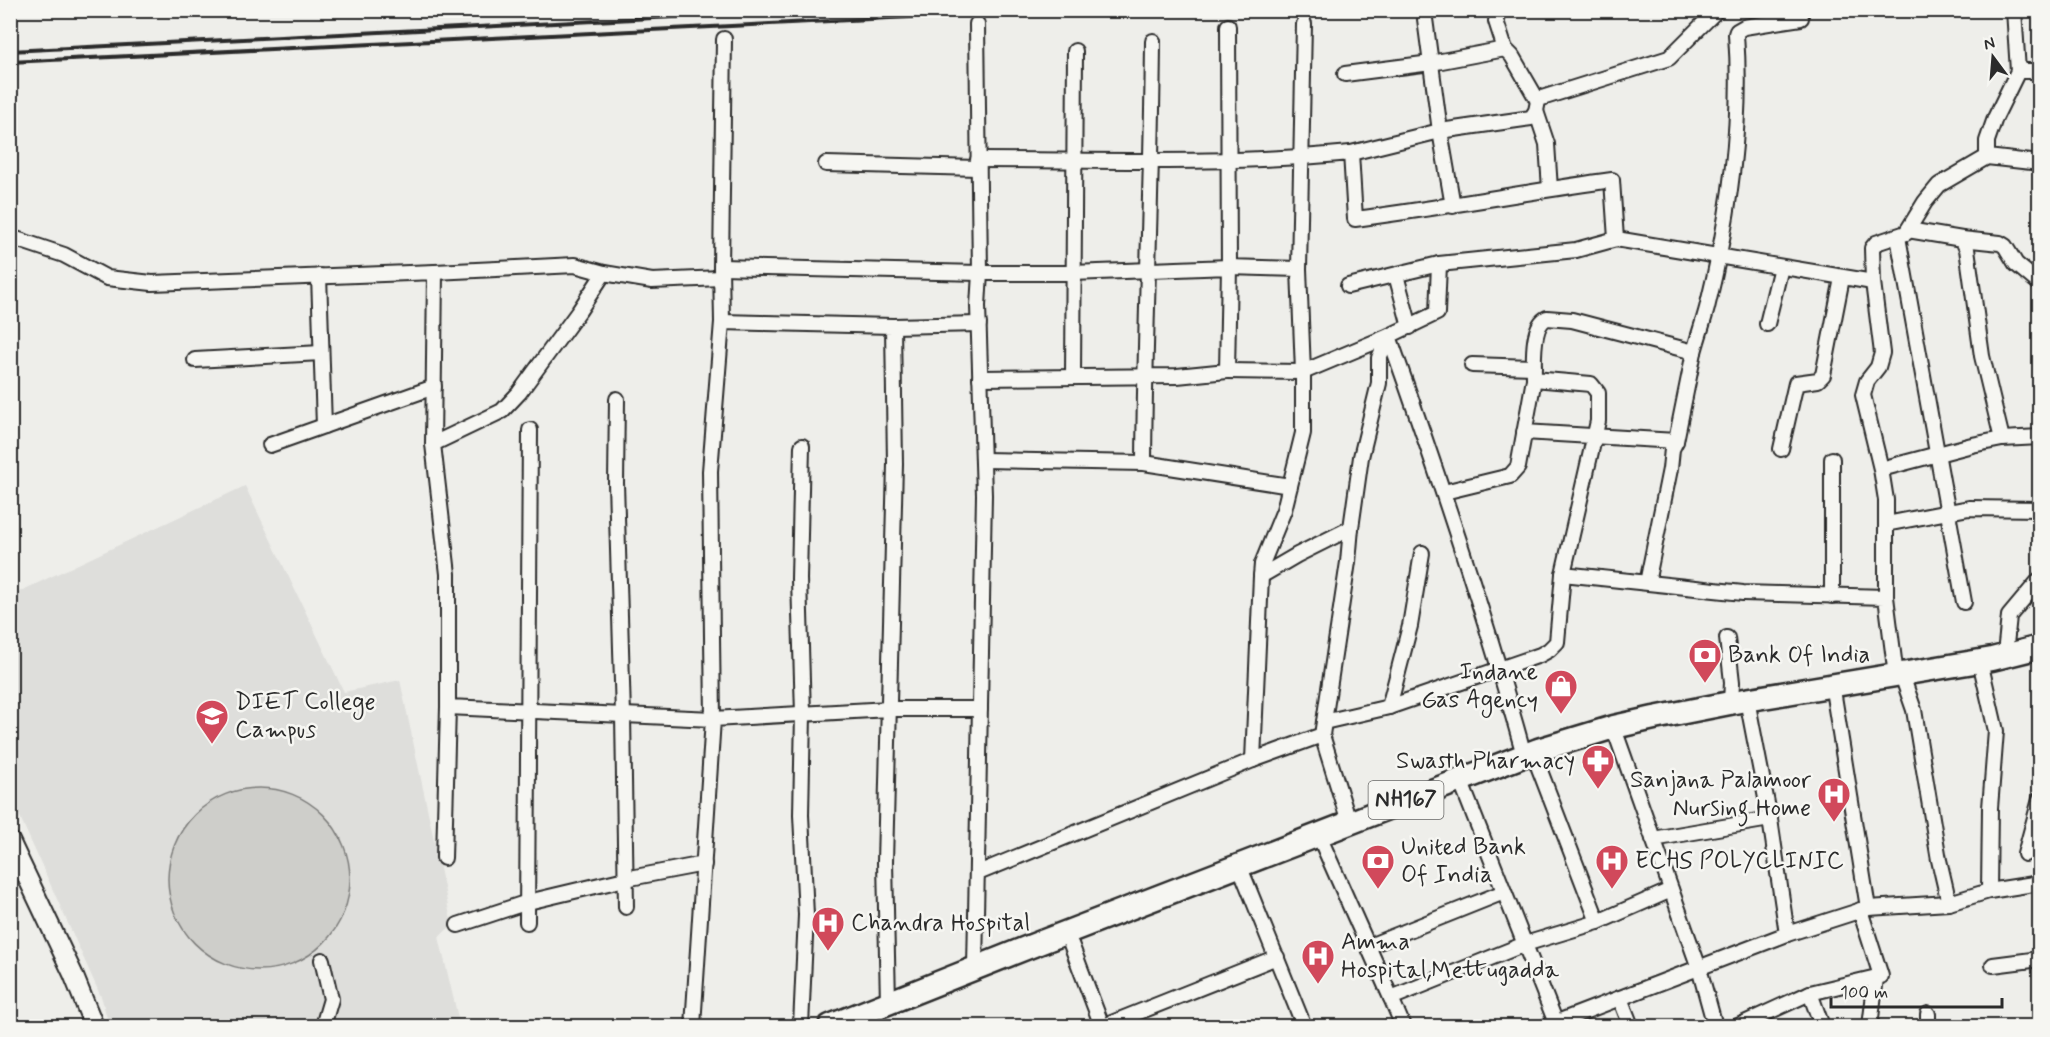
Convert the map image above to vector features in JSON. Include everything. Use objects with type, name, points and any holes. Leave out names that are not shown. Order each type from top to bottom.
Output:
[{"type":"highway","name":"NH167","points":[[857,1026],[1071,944],[1349,822],[1614,727],[1900,680],[1982,670],[2040,647]]},
{"type":"highway","name":"NH167","points":[[830,1026],[975,968],[1241,871],[1323,845],[1464,790],[1530,759],[1740,706],[1834,696],[1992,659],[2007,660]]},
{"type":"highway","points":[[2007,660],[2040,661]]},
{"type":"street","points":[[826,164],[1230,160],[1302,158],[1351,153],[1440,131],[1531,118],[1537,106],[1557,93],[1669,58],[1717,10]]},
{"type":"street","points":[[1987,157],[1987,141],[1995,118],[2018,71],[2014,10]]},
{"type":"street","points":[[1647,582],[1672,449],[1676,441],[1694,352],[1718,257],[1734,159],[1738,89],[1736,34],[1744,27],[1801,18]]},
{"type":"street","points":[[1425,19],[1453,206]]},
{"type":"street","points":[[1496,21],[1505,49],[1512,56],[1537,106],[1547,144],[1550,189]]},
{"type":"street","points":[[975,968],[984,495],[979,324],[977,24]]},
{"type":"street","points":[[1253,760],[1262,564],[1284,510],[1303,433],[1299,269],[1304,24]]},
{"type":"street","points":[[1227,371],[1230,160],[1228,26]]},
{"type":"street","points":[[693,1026],[712,719],[710,471],[722,322],[724,39]]},
{"type":"street","points":[[1144,463],[1144,376],[1152,160],[1153,41]]},
{"type":"street","points":[[1345,74],[1431,63],[1505,49]]},
{"type":"street","points":[[1072,377],[1075,51]]},
{"type":"street","points":[[2018,71],[2040,71]]},
{"type":"street","points":[[1351,153],[1355,219],[1453,206],[1486,198],[1612,180],[1616,239]]},
{"type":"street","points":[[1964,602],[1903,234],[1939,185],[1987,157],[2040,163]]},
{"type":"street","points":[[1949,903],[1939,860],[1914,710],[1900,680],[1886,597],[1887,500],[1863,395],[1867,381],[1878,367],[1882,353],[1873,282],[1872,248],[1884,239],[1903,234],[2000,243],[2005,246],[2016,264],[2040,284]]},
{"type":"street","points":[[10,237],[64,255],[107,279],[152,283],[575,265],[604,273],[651,281],[721,273],[1072,273],[1229,267],[1299,269]]},
{"type":"street","points":[[1348,286],[1439,264],[1576,250],[1616,239],[1873,282]]},
{"type":"street","points":[[1962,239],[1966,249],[1982,356],[2002,439]]},
{"type":"street","points":[[980,378],[1144,376],[1227,371],[1303,372],[1410,327],[1437,313],[1439,264]]},
{"type":"street","points":[[1767,324],[1781,267]]},
{"type":"street","points":[[435,272],[433,444],[448,574],[448,708],[444,858]]},
{"type":"street","points":[[433,444],[502,411],[519,393],[604,273]]},
{"type":"street","points":[[1396,275],[1410,327]]},
{"type":"street","points":[[319,276],[324,426]]},
{"type":"street","points":[[1781,449],[1796,383],[1818,380],[1823,375],[1842,278]]},
{"type":"street","points":[[1444,492],[1510,476],[1518,467],[1534,373],[1536,333],[1539,325],[1547,318],[1572,320],[1694,352]]},
{"type":"street","points":[[722,322],[893,326],[979,324]]},
{"type":"street","points":[[888,1004],[885,862],[895,464],[893,326]]},
{"type":"street","points":[[1389,336],[1444,492],[1530,759],[1598,922]]},
{"type":"street","points":[[1349,822],[1323,729],[1361,457],[1379,383],[1379,358],[1389,336]]},
{"type":"street","points":[[195,360],[321,353]]},
{"type":"street","points":[[978,873],[1323,729],[1540,655],[1557,642],[1563,574],[1598,421],[1598,393],[1591,384],[1534,373],[1472,365]]},
{"type":"street","points":[[270,445],[434,387]]},
{"type":"street","points":[[617,399],[616,483],[626,907]]},
{"type":"street","points":[[527,921],[530,430]]},
{"type":"street","points":[[1524,432],[1676,441]]},
{"type":"street","points":[[1881,469],[2002,439],[2040,437]]},
{"type":"street","points":[[801,1026],[806,915],[801,815],[803,714],[799,579],[802,446]]},
{"type":"street","points":[[1832,459],[1832,596]]},
{"type":"street","points":[[983,460],[1144,463],[1290,486]]},
{"type":"street","points":[[1886,524],[1948,511],[1989,507],[2040,509]]},
{"type":"street","points":[[1261,576],[1351,528]]},
{"type":"street","points":[[1389,707],[1410,626],[1422,553]]},
{"type":"street","points":[[1563,574],[1743,593],[1886,597]]},
{"type":"street","points":[[2007,660],[2009,616],[2040,579]]},
{"type":"street","points":[[1727,638],[1732,682],[1770,819],[1787,934]]},
{"type":"street","points":[[1982,670],[1996,731],[1990,808],[1989,891]]},
{"type":"street","points":[[1738,1026],[1810,993],[1881,976],[1864,909],[1834,696]]},
{"type":"street","points":[[448,708],[712,719],[889,709],[980,708]]},
{"type":"street","points":[[1617,737],[1699,968],[1715,1026]]},
{"type":"street","points":[[1464,790],[1525,944],[1552,1025],[1787,934],[1864,909],[1949,903],[1989,891],[2040,883]]},
{"type":"street","points":[[2025,854],[2040,799]]},
{"type":"street","points":[[1653,839],[1770,819]]},
{"type":"street","points":[[10,842],[73,974],[94,1026]]},
{"type":"street","points":[[1323,845],[1403,1026]]},
{"type":"street","points":[[458,925],[528,902],[625,879],[704,864]]},
{"type":"street","points":[[1241,871],[1304,1026]]},
{"type":"street","points":[[1391,998],[1525,944],[1598,922],[1671,890]]},
{"type":"street","points":[[1369,946],[1504,892]]},
{"type":"street","points":[[1071,944],[1103,1026],[1128,1022],[1277,957]]},
{"type":"street","points":[[1993,965],[2040,959]]},
{"type":"street","points":[[322,960],[331,999],[323,1026]]},
{"type":"street","points":[[1870,1026],[1876,978]]},
{"type":"street","points":[[1810,993],[1822,1026]]},
{"type":"street","points":[[1620,998],[1631,1026]]},
{"type":"shaded area","name":"DIET College Campus","points":[[245,486],[344,692],[400,680],[452,925],[439,937],[460,1026],[109,1026],[102,999],[11,797],[10,596]]},
{"type":"shaded area","points":[[259,788],[294,795],[323,815],[343,844],[350,879],[343,914],[323,943],[294,963],[259,970],[224,963],[195,943],[175,914],[168,879],[175,844],[195,815],[224,795]]},
{"type":"railway","points":[[10,51],[808,10]]},
{"type":"railway","points":[[10,62],[1052,10]]},
{"type":"place","name":"Bank Of India","points":[[1705,684]]},
{"type":"place","name":"Indane Gas Agency","points":[[1561,715]]},
{"type":"place","name":"DIET College Campus","points":[[212,745]]},
{"type":"place","name":"Swasth Pharmacy","points":[[1598,790]]},
{"type":"place","name":"Sanjana Palamoor Nursing Home","points":[[1834,823]]},
{"type":"place","name":"United Bank Of India","points":[[1378,890]]},
{"type":"place","name":"ECHS POLYCLINIC","points":[[1612,890]]},
{"type":"place","name":"Chandra Hospital","points":[[828,952]]},
{"type":"place","name":"Amma Hospital,Mettugadda","points":[[1318,985]]}]
